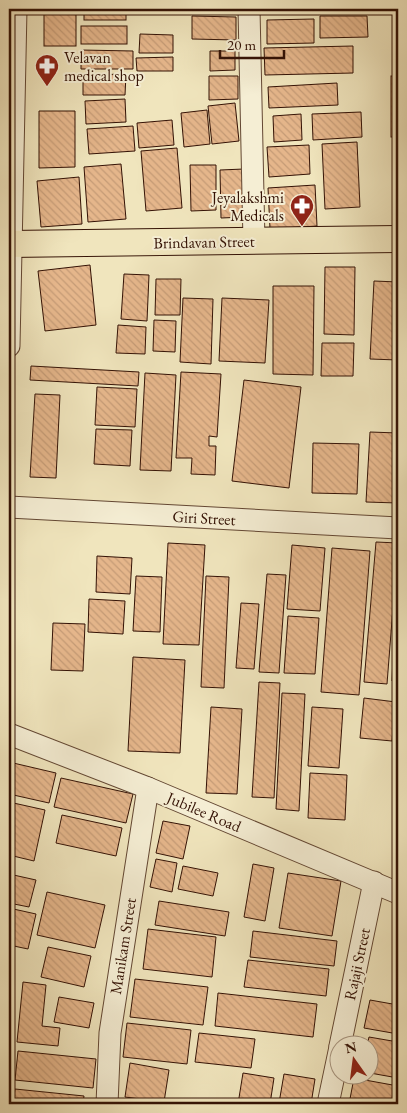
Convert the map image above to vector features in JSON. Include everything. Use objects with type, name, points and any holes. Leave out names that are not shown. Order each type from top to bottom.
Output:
[{"type":"main road","name":"Brindavan Street","points":[[10,244],[398,239]]},
{"type":"street","points":[[9,346],[16,9]]},
{"type":"street","points":[[249,9],[254,242]]},
{"type":"street","name":"Giri Street","points":[[9,507],[398,528]]},
{"type":"street","name":"Jubilee Road","points":[[9,734],[148,788],[398,893]]},
{"type":"street","name":"Manikam Street","points":[[107,1104],[110,1033],[148,788]]},
{"type":"street","name":"Rajaji Street","points":[[342,1036],[374,882]]},
{"type":"street","name":"Rajaji Street","points":[[328,1104],[332,1086]]},
{"type":"building","points":[[44,9],[76,9],[76,46],[44,46]]},
{"type":"building","points":[[84,9],[126,9],[126,20],[84,20]]},
{"type":"building","points":[[151,9],[181,9],[181,14],[151,13]]},
{"type":"building","points":[[184,9],[238,9],[238,11]]},
{"type":"building","points":[[192,16],[236,17],[236,40],[192,39]]},
{"type":"building","points":[[320,16],[367,16],[368,37],[320,38]]},
{"type":"building","points":[[314,19],[314,43],[267,44],[267,20]]},
{"type":"building","points":[[81,26],[127,26],[127,44],[81,44]]},
{"type":"building","points":[[140,34],[173,35],[173,53],[139,53]]},
{"type":"building","points":[[353,46],[353,73],[265,75],[264,48]]},
{"type":"building","points":[[81,50],[133,51],[133,69],[81,69]]},
{"type":"building","points":[[210,51],[235,51],[235,70],[210,71]]},
{"type":"building","points":[[173,57],[173,71],[137,71],[136,58]]},
{"type":"building","points":[[126,74],[125,95],[83,95],[83,75]]},
{"type":"building","points":[[209,76],[238,76],[238,99],[209,100]]},
{"type":"building","points":[[391,76],[398,76],[398,137],[391,137]]},
{"type":"building","points":[[337,83],[338,105],[269,108],[268,87]]},
{"type":"building","points":[[125,99],[126,122],[86,124],[85,101]]},
{"type":"building","points":[[235,103],[239,141],[212,144],[208,106]]},
{"type":"building","points":[[207,110],[210,144],[184,147],[181,113]]},
{"type":"building","points":[[39,111],[75,111],[75,167],[39,168]]},
{"type":"building","points":[[361,112],[362,137],[313,140],[312,114]]},
{"type":"building","points":[[301,114],[302,140],[274,142],[273,116]]},
{"type":"building","points":[[172,120],[174,145],[139,148],[137,123]]},
{"type":"building","points":[[133,126],[135,151],[89,154],[87,129]]},
{"type":"building","points":[[357,142],[360,207],[325,209],[322,144]]},
{"type":"building","points":[[309,145],[310,174],[269,177],[267,147]]},
{"type":"building","points":[[177,148],[182,208],[146,211],[141,151]]},
{"type":"building","points":[[395,151],[398,151],[398,177],[395,177]]},
{"type":"building","points":[[121,164],[126,219],[88,222],[84,167]]},
{"type":"building","points":[[190,165],[216,165],[216,210],[191,211]]},
{"type":"building","points":[[244,169],[245,217],[221,218],[220,170]]},
{"type":"building","points":[[79,177],[82,224],[41,227],[37,181]]},
{"type":"building","points":[[395,181],[398,181],[398,228],[396,228]]},
{"type":"building","points":[[315,185],[317,226],[270,229],[268,188]]},
{"type":"building","points":[[90,265],[96,325],[45,331],[38,271]]},
{"type":"building","points":[[325,267],[355,267],[354,335],[324,334]]},
{"type":"building","points":[[124,274],[149,275],[147,321],[121,319]]},
{"type":"building","points":[[156,279],[181,279],[180,315],[155,315]]},
{"type":"building","points":[[374,281],[398,282],[398,360],[370,359]]},
{"type":"building","points":[[273,286],[314,286],[313,375],[273,374]]},
{"type":"building","points":[[183,298],[213,299],[211,364],[180,362]]},
{"type":"building","points":[[222,298],[269,300],[265,363],[219,361]]},
{"type":"building","points":[[154,320],[176,321],[175,352],[153,351]]},
{"type":"building","points":[[118,325],[146,327],[145,354],[116,353]]},
{"type":"building","points":[[322,343],[354,343],[353,376],[321,376]]},
{"type":"building","points":[[31,366],[139,372],[138,386],[30,380]]},
{"type":"building","points":[[181,372],[221,374],[217,437],[209,436],[209,446],[216,446],[215,475],[191,474],[192,458],[176,458]]},
{"type":"building","points":[[145,373],[176,375],[171,471],[140,470]]},
{"type":"building","points":[[244,380],[301,387],[289,488],[232,481]]},
{"type":"building","points":[[97,387],[137,389],[135,427],[95,425]]},
{"type":"building","points":[[35,394],[60,395],[56,478],[30,477]]},
{"type":"building","points":[[96,429],[132,430],[130,466],[94,464]]},
{"type":"building","points":[[370,432],[398,433],[398,503],[366,502]]},
{"type":"building","points":[[313,443],[359,444],[357,494],[312,493]]},
{"type":"building","points":[[376,542],[398,543],[387,684],[364,682]]},
{"type":"building","points":[[168,543],[205,545],[199,645],[163,644]]},
{"type":"building","points":[[292,545],[325,548],[320,611],[287,609]]},
{"type":"building","points":[[332,548],[370,551],[359,695],[321,692]]},
{"type":"building","points":[[97,556],[132,558],[130,594],[96,592]]},
{"type":"building","points":[[267,574],[286,575],[279,673],[259,672]]},
{"type":"building","points":[[136,576],[162,577],[160,632],[133,631]]},
{"type":"building","points":[[206,576],[229,577],[224,688],[201,687]]},
{"type":"building","points":[[89,599],[125,601],[123,634],[88,632]]},
{"type":"building","points":[[241,603],[259,604],[254,669],[236,668]]},
{"type":"building","points":[[288,616],[319,618],[315,674],[284,673]]},
{"type":"building","points":[[53,623],[85,624],[83,671],[51,670]]},
{"type":"building","points":[[393,656],[398,656],[398,681],[392,681]]},
{"type":"building","points":[[133,657],[185,660],[180,753],[128,751]]},
{"type":"building","points":[[259,682],[280,683],[274,798],[252,797]]},
{"type":"building","points":[[282,693],[305,694],[299,811],[276,809]]},
{"type":"building","points":[[364,698],[396,702],[392,741],[360,738]]},
{"type":"building","points":[[211,707],[242,709],[237,794],[206,793]]},
{"type":"building","points":[[312,707],[343,709],[339,768],[308,766]]},
{"type":"building","points":[[9,762],[56,773],[49,803],[9,794]]},
{"type":"building","points":[[310,773],[347,775],[345,820],[308,818]]},
{"type":"building","points":[[61,778],[133,794],[126,823],[54,807]]},
{"type":"building","points":[[9,802],[45,810],[34,861],[9,855]]},
{"type":"building","points":[[62,815],[122,828],[116,856],[56,843]]},
{"type":"building","points":[[163,821],[190,826],[183,859],[156,853]]},
{"type":"building","points":[[156,859],[177,863],[172,892],[150,887]]},
{"type":"building","points":[[253,864],[274,868],[265,921],[244,917]]},
{"type":"building","points":[[183,866],[218,873],[213,896],[178,889]]},
{"type":"building","points":[[288,873],[341,881],[332,936],[279,928]]},
{"type":"building","points":[[9,874],[36,880],[29,907],[9,903]]},
{"type":"building","points":[[47,892],[105,905],[95,948],[37,935]]},
{"type":"building","points":[[159,901],[229,912],[225,936],[155,925]]},
{"type":"building","points":[[9,908],[36,914],[28,949],[9,945]]},
{"type":"building","points":[[148,929],[216,937],[212,977],[143,969]]},
{"type":"building","points":[[253,931],[337,941],[334,966],[250,957]]},
{"type":"building","points":[[48,947],[91,956],[84,987],[41,977]]},
{"type":"building","points":[[248,960],[329,969],[326,996],[244,987]]},
{"type":"building","points":[[135,979],[208,987],[203,1025],[130,1017]]},
{"type":"building","points":[[23,982],[46,985],[42,1026],[60,1028],[58,1046],[17,1042]]},
{"type":"building","points":[[218,993],[317,1004],[313,1037],[215,1026]]},
{"type":"building","points":[[59,997],[94,1003],[89,1028],[54,1022]]},
{"type":"building","points":[[370,1000],[398,1005],[398,1034],[364,1028]]},
{"type":"building","points":[[127,1023],[191,1030],[187,1064],[123,1057]]},
{"type":"building","points":[[199,1033],[255,1039],[251,1068],[195,1062]]},
{"type":"building","points":[[380,1039],[398,1042],[398,1078],[380,1075]]},
{"type":"building","points":[[18,1051],[96,1059],[93,1088],[15,1080]]},
{"type":"building","points":[[130,1063],[169,1070],[164,1102],[125,1097]]},
{"type":"building","points":[[243,1073],[274,1078],[270,1104],[238,1104]]},
{"type":"building","points":[[284,1074],[315,1079],[311,1104],[279,1103]]},
{"type":"building","points":[[380,1083],[398,1086],[398,1104],[349,1104],[352,1086],[380,1086]]},
{"type":"building","points":[[15,1089],[84,1096],[83,1104],[13,1104]]},
{"type":"place","name":"Velavan medical shop","points":[[47,87]]},
{"type":"place","name":"Jeyalakshmi Medicals","points":[[302,227]]}]
